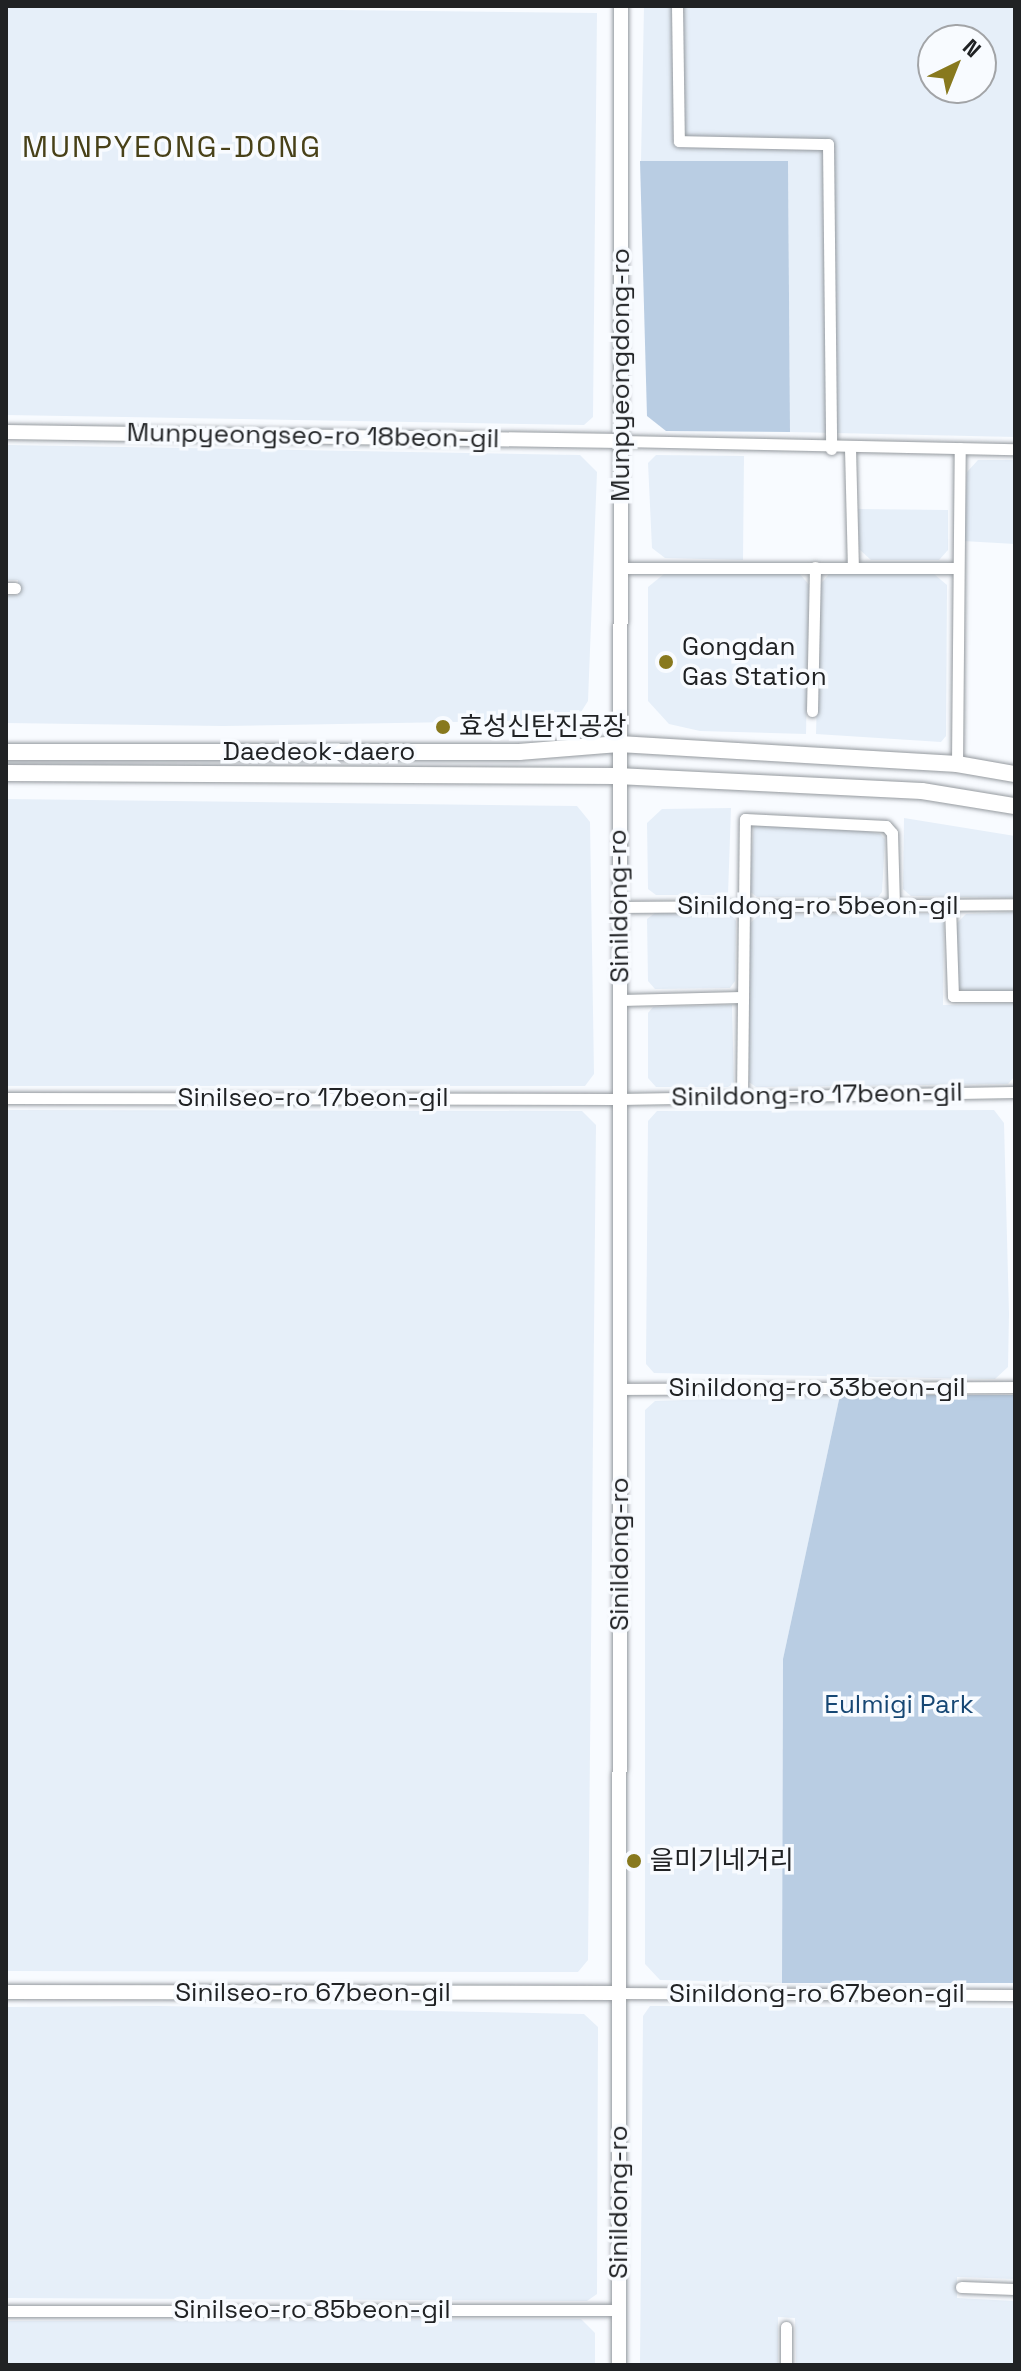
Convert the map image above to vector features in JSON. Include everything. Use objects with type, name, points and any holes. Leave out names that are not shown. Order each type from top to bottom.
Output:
[{"type":"main road","name":"Munpyeongdong-ro","points":[[619,744],[622,568],[621,6]]},
{"type":"main road","name":"Munpyeongseo-ro 18beon-gil","points":[[6,432],[621,441]]},
{"type":"main road","name":"Daedeok-daero","points":[[6,752],[519,752],[619,744],[957,764],[1015,774]]},
{"type":"main road","name":"Sinildong-ro","points":[[619,744],[619,2365]]},
{"type":"main road","name":"Daedeok-daero","points":[[6,773],[617,776],[922,791],[1015,806]]},
{"type":"main road","name":"Sinilseo-ro 67beon-gil","points":[[6,1992],[619,1993]]},
{"type":"street","points":[[677,6],[679,141],[828,144],[831,449]]},
{"type":"street","points":[[621,441],[831,449],[1015,449]]},
{"type":"street","points":[[850,448],[853,567]]},
{"type":"street","points":[[957,764],[955,568],[960,448]]},
{"type":"street","points":[[812,711],[815,567]]},
{"type":"street","points":[[622,568],[955,568]]},
{"type":"street","points":[[742,1097],[745,819],[886,826],[892,833],[894,904]]},
{"type":"street","name":"Sinildong-ro 5beon-gil","points":[[620,907],[1015,904]]},
{"type":"street","points":[[950,906],[953,996],[1015,996]]},
{"type":"street","points":[[621,1000],[741,997]]},
{"type":"street","name":"Sinildong-ro 17beon-gil","points":[[620,1099],[1015,1092]]},
{"type":"street","name":"Sinilseo-ro 17beon-gil","points":[[6,1098],[620,1099]]},
{"type":"street","name":"Sinildong-ro 33beon-gil","points":[[620,1389],[1015,1387]]},
{"type":"street","name":"Sinildong-ro 67beon-gil","points":[[619,1993],[1015,1995]]},
{"type":"street","points":[[961,2287],[1015,2289]]},
{"type":"street","name":"Sinilseo-ro 85beon-gil","points":[[6,2311],[618,2310]]},
{"type":"street","points":[[786,2327],[786,2365]]},
{"type":"shaded area","points":[[6,6],[597,13],[593,417],[584,425],[6,415]]},
{"type":"shaded area","points":[[644,6],[1015,6],[1015,437],[790,432],[788,161],[641,161]]},
{"type":"shaded area","points":[[6,445],[580,455],[597,472],[588,701],[576,720],[223,726],[6,723],[6,596],[18,595],[18,580],[6,580]]},
{"type":"shaded area","points":[[656,455],[744,456],[743,560],[665,558],[652,548],[648,463]]},
{"type":"shaded area","points":[[978,460],[1015,460],[1015,544],[963,541],[967,472]]},
{"type":"shaded area","points":[[858,509],[948,510],[948,550],[939,560],[871,560],[859,549]]},
{"type":"shaded area","points":[[664,574],[800,574],[809,585],[806,734],[700,731],[669,724],[648,701],[648,587]]},
{"type":"shaded area","points":[[829,574],[934,574],[947,585],[946,736],[941,742],[816,734],[820,585]]},
{"type":"shaded area","points":[[6,799],[577,806],[590,822],[594,1074],[585,1086],[6,1086]]},
{"type":"shaded area","points":[[731,808],[728,895],[656,895],[648,889],[647,823],[662,809]]},
{"type":"shaded area","points":[[904,818],[1015,836],[1015,898],[911,896],[903,889]]},
{"type":"shaded area","points":[[754,823],[846,827],[880,834],[885,839],[882,892],[878,897],[757,897],[749,891]]},
{"type":"shaded area","points":[[729,912],[736,921],[735,981],[730,988],[655,989],[648,981],[647,919],[655,913]]},
{"type":"shaded area","points":[[1015,912],[1015,991],[963,991],[956,986],[957,923],[966,914]]},
{"type":"shaded area","points":[[936,913],[944,921],[943,1005],[1015,1003],[1015,1076],[1008,1084],[756,1087],[749,1082],[748,925],[759,915]]},
{"type":"shaded area","points":[[732,1005],[734,1083],[728,1087],[656,1087],[648,1078],[648,1013],[653,1007]]},
{"type":"shaded area","points":[[6,1110],[582,1111],[596,1125],[588,1960],[578,1972],[6,1971]]},
{"type":"shaded area","points":[[994,1110],[1004,1123],[1009,1314],[1008,1367],[995,1379],[654,1373],[646,1364],[648,1121],[657,1111]]},
{"type":"shaded area","points":[[840,1395],[783,1659],[782,1983],[660,1980],[645,1964],[645,1410],[655,1401]]},
{"type":"shaded area","points":[[158,2006],[584,2014],[598,2027],[597,2294],[587,2301],[6,2298],[6,2007]]},
{"type":"shaded area","points":[[650,2006],[1015,2008],[1015,2279],[957,2277],[957,2298],[1015,2301],[1015,2365],[796,2365],[795,2318],[778,2317],[778,2365],[640,2365],[643,2016]]},
{"type":"shaded area","points":[[581,2319],[595,2333],[595,2365],[6,2365],[6,2321]]},
{"type":"green space","points":[[640,161],[788,161],[790,432],[666,431],[647,416]]},
{"type":"green space","name":"Eulmigi Park","points":[[840,1395],[1015,1395],[1015,1983],[782,1983],[783,1659]]},
{"type":"place","name":"Gongdan Gas Station","points":[[666,662]]},
{"type":"place","name":"효성신탄진공장","points":[[443,727]]},
{"type":"place","name":"을미기네거리","points":[[634,1861]]},
{"type":"district","name":"MUNPYEONG-DONG","points":[[172,147]]}]
